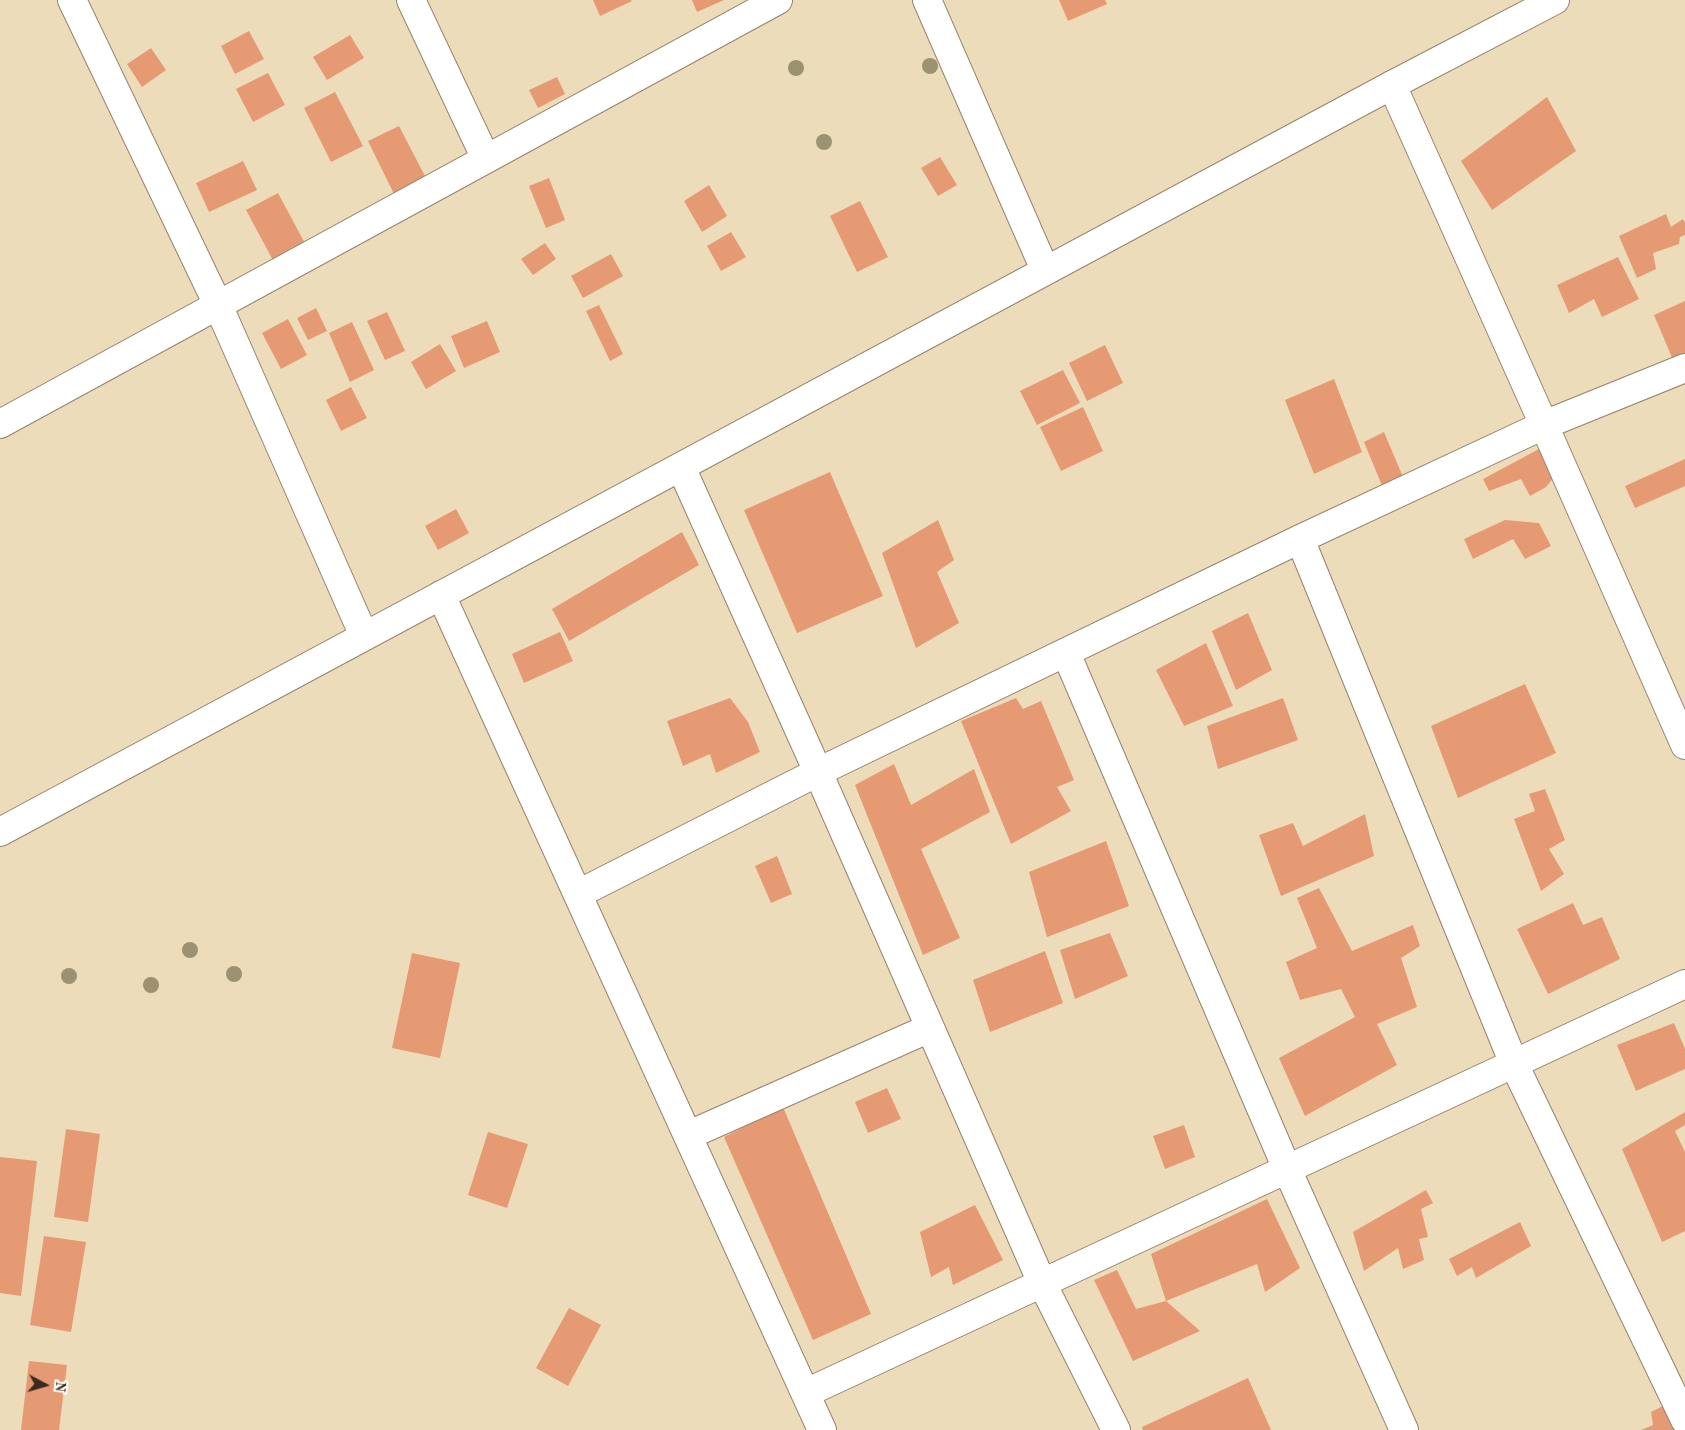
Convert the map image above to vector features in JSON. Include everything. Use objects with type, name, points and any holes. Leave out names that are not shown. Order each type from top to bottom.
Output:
[{"type":"street","points":[[72,0],[218,305],[364,636]]},
{"type":"street","points":[[411,0],[486,159]]},
{"type":"street","points":[[0,424],[778,0]]},
{"type":"street","points":[[927,0],[1045,270]]},
{"type":"street","points":[[0,832],[1045,270],[1555,0]]},
{"type":"street","points":[[1392,85],[1685,745]]},
{"type":"street","points":[[578,894],[818,772],[1300,539],[1544,425],[1685,368]]},
{"type":"street","points":[[681,467],[818,772],[1042,1283],[1116,1430]]},
{"type":"street","points":[[1300,539],[1514,1064],[1685,1420]]},
{"type":"street","points":[[441,596],[822,1430]]},
{"type":"street","points":[[1066,653],[1287,1169],[1404,1430]]},
{"type":"street","points":[[806,1392],[1685,984]]},
{"type":"street","points":[[688,1135],[930,1028]]},
{"type":"building","points":[[593,0],[631,0],[632,1],[600,16]]},
{"type":"building","points":[[692,0],[724,0],[697,12]]},
{"type":"building","points":[[1059,0],[1105,0],[1107,4],[1068,21]]},
{"type":"building","points":[[249,31],[264,59],[235,74],[221,46]]},
{"type":"building","points":[[350,35],[364,58],[327,80],[313,57]]},
{"type":"building","points":[[151,48],[166,70],[142,87],[127,64]]},
{"type":"building","points":[[268,73],[285,105],[253,122],[236,89]]},
{"type":"building","points":[[557,77],[565,94],[538,108],[529,90]]},
{"type":"building","points":[[335,92],[363,146],[331,162],[304,108]]},
{"type":"building","points":[[1547,97],[1576,151],[1492,210],[1461,161]]},
{"type":"building","points":[[399,126],[426,178],[394,194],[368,141]]},
{"type":"building","points":[[940,157],[957,185],[938,196],[921,168]]},
{"type":"building","points":[[243,161],[257,190],[209,212],[196,183]]},
{"type":"building","points":[[549,178],[565,220],[546,228],[529,186]]},
{"type":"building","points":[[709,185],[727,216],[702,232],[684,201]]},
{"type":"building","points":[[278,193],[308,249],[276,266],[246,210]]},
{"type":"building","points":[[860,201],[888,257],[857,272],[830,216]]},
{"type":"building","points":[[1666,214],[1671,227],[1683,219],[1685,235],[1680,237],[1679,244],[1653,253],[1656,269],[1637,278],[1619,236]]},
{"type":"building","points":[[731,232],[746,257],[721,271],[707,246]]},
{"type":"building","points":[[545,243],[556,259],[533,275],[521,259]]},
{"type":"building","points":[[611,254],[623,276],[583,298],[571,276]]},
{"type":"building","points":[[1618,257],[1639,299],[1602,317],[1594,299],[1569,313],[1557,285]]},
{"type":"building","points":[[1685,301],[1685,353],[1673,360],[1654,315]]},
{"type":"building","points":[[599,305],[623,354],[610,361],[586,311]]},
{"type":"building","points":[[316,308],[327,331],[308,340],[297,318]]},
{"type":"building","points":[[387,312],[405,351],[385,360],[367,321]]},
{"type":"building","points":[[288,319],[307,355],[281,369],[262,333]]},
{"type":"building","points":[[487,321],[500,352],[464,368],[451,336]]},
{"type":"building","points":[[352,322],[374,370],[350,382],[329,333]]},
{"type":"building","points":[[440,344],[456,371],[426,389],[411,362]]},
{"type":"building","points":[[1105,345],[1123,383],[1087,401],[1069,363]]},
{"type":"building","points":[[1063,370],[1080,403],[1037,425],[1020,391]]},
{"type":"building","points":[[1334,379],[1362,452],[1314,474],[1285,400]]},
{"type":"building","points":[[351,387],[367,418],[341,431],[326,400]]},
{"type":"building","points":[[1083,407],[1103,451],[1061,471],[1040,427]]},
{"type":"building","points":[[1384,432],[1403,477],[1383,488],[1364,442]]},
{"type":"building","points":[[1539,449],[1555,476],[1546,487],[1530,496],[1521,479],[1489,491],[1483,479]]},
{"type":"building","points":[[1685,459],[1685,486],[1635,508],[1625,486]]},
{"type":"building","points":[[830,472],[883,596],[797,633],[744,510]]},
{"type":"building","points":[[456,509],[469,533],[438,550],[425,526]]},
{"type":"building","points":[[938,520],[954,560],[937,572],[959,623],[916,648],[882,553]]},
{"type":"building","points":[[1505,520],[1539,523],[1551,546],[1525,559],[1513,539],[1473,559],[1464,539]]},
{"type":"building","points":[[682,532],[699,565],[569,641],[552,609]]},
{"type":"building","points":[[1248,613],[1272,670],[1236,690],[1212,631]]},
{"type":"building","points":[[560,632],[573,661],[524,683],[512,654]]},
{"type":"building","points":[[1206,643],[1233,706],[1184,726],[1156,670]]},
{"type":"building","points":[[1525,684],[1556,753],[1458,798],[1431,726]]},
{"type":"building","points":[[730,698],[748,722],[760,752],[716,773],[710,754],[683,766],[667,721]]},
{"type":"building","points":[[1016,698],[1023,709],[1041,701],[1074,780],[1057,787],[1071,811],[1011,844],[961,721]]},
{"type":"building","points":[[1283,698],[1298,740],[1218,769],[1207,726]]},
{"type":"building","points":[[894,764],[911,805],[974,769],[990,812],[921,849],[960,938],[923,955],[855,785]]},
{"type":"building","points":[[1545,789],[1565,840],[1549,849],[1564,874],[1541,891],[1514,819],[1535,811],[1529,794]]},
{"type":"building","points":[[1365,814],[1374,856],[1281,896],[1259,835],[1293,823],[1303,846]]},
{"type":"building","points":[[1106,841],[1129,906],[1047,937],[1029,872]]},
{"type":"building","points":[[777,856],[792,894],[771,903],[755,866]]},
{"type":"building","points":[[1319,888],[1352,951],[1413,925],[1420,946],[1401,958],[1417,1007],[1377,1024],[1397,1065],[1305,1116],[1279,1058],[1355,1017],[1341,989],[1300,1000],[1286,962],[1317,948],[1297,898]]},
{"type":"building","points":[[1573,903],[1583,925],[1602,917],[1620,959],[1548,994],[1517,929]]},
{"type":"building","points":[[1110,933],[1128,976],[1075,999],[1060,950]]},
{"type":"building","points":[[1045,951],[1063,1003],[990,1032],[973,980]]},
{"type":"building","points":[[412,953],[460,963],[440,1058],[392,1048]]},
{"type":"building","points":[[1674,1023],[1685,1049],[1685,1069],[1636,1091],[1617,1045]]},
{"type":"building","points":[[887,1088],[901,1119],[868,1133],[855,1102]]},
{"type":"building","points":[[783,1107],[871,1314],[813,1340],[724,1137]]},
{"type":"building","points":[[1685,1112],[1685,1125],[1675,1131],[1685,1152],[1685,1231],[1662,1242],[1622,1149]]},
{"type":"building","points":[[1184,1125],[1195,1157],[1165,1169],[1153,1136]]},
{"type":"building","points":[[66,1129],[100,1134],[88,1222],[54,1217]]},
{"type":"building","points":[[488,1132],[528,1144],[507,1208],[468,1195]]},
{"type":"building","points":[[0,1157],[37,1161],[21,1296],[0,1293]]},
{"type":"building","points":[[1426,1190],[1433,1203],[1421,1209],[1428,1237],[1419,1239],[1424,1260],[1403,1269],[1398,1248],[1364,1271],[1353,1232]]},
{"type":"building","points":[[1267,1199],[1300,1268],[1265,1292],[1257,1264],[1166,1301],[1151,1254]]},
{"type":"building","points":[[975,1205],[1003,1260],[953,1285],[949,1267],[931,1277],[920,1232]]},
{"type":"building","points":[[1520,1222],[1531,1246],[1476,1278],[1472,1267],[1457,1276],[1449,1259]]},
{"type":"building","points":[[44,1236],[86,1242],[71,1332],[30,1325]]},
{"type":"building","points":[[1117,1270],[1136,1309],[1166,1301],[1200,1331],[1133,1361],[1094,1280]]},
{"type":"building","points":[[569,1308],[601,1325],[568,1386],[536,1368]]},
{"type":"building","points":[[29,1361],[67,1365],[59,1430],[21,1430]]},
{"type":"building","points":[[1248,1378],[1271,1430],[1143,1430],[1142,1427]]},
{"type":"building","points":[[1667,1404],[1678,1430],[1641,1430],[1653,1425],[1651,1412]]}]
